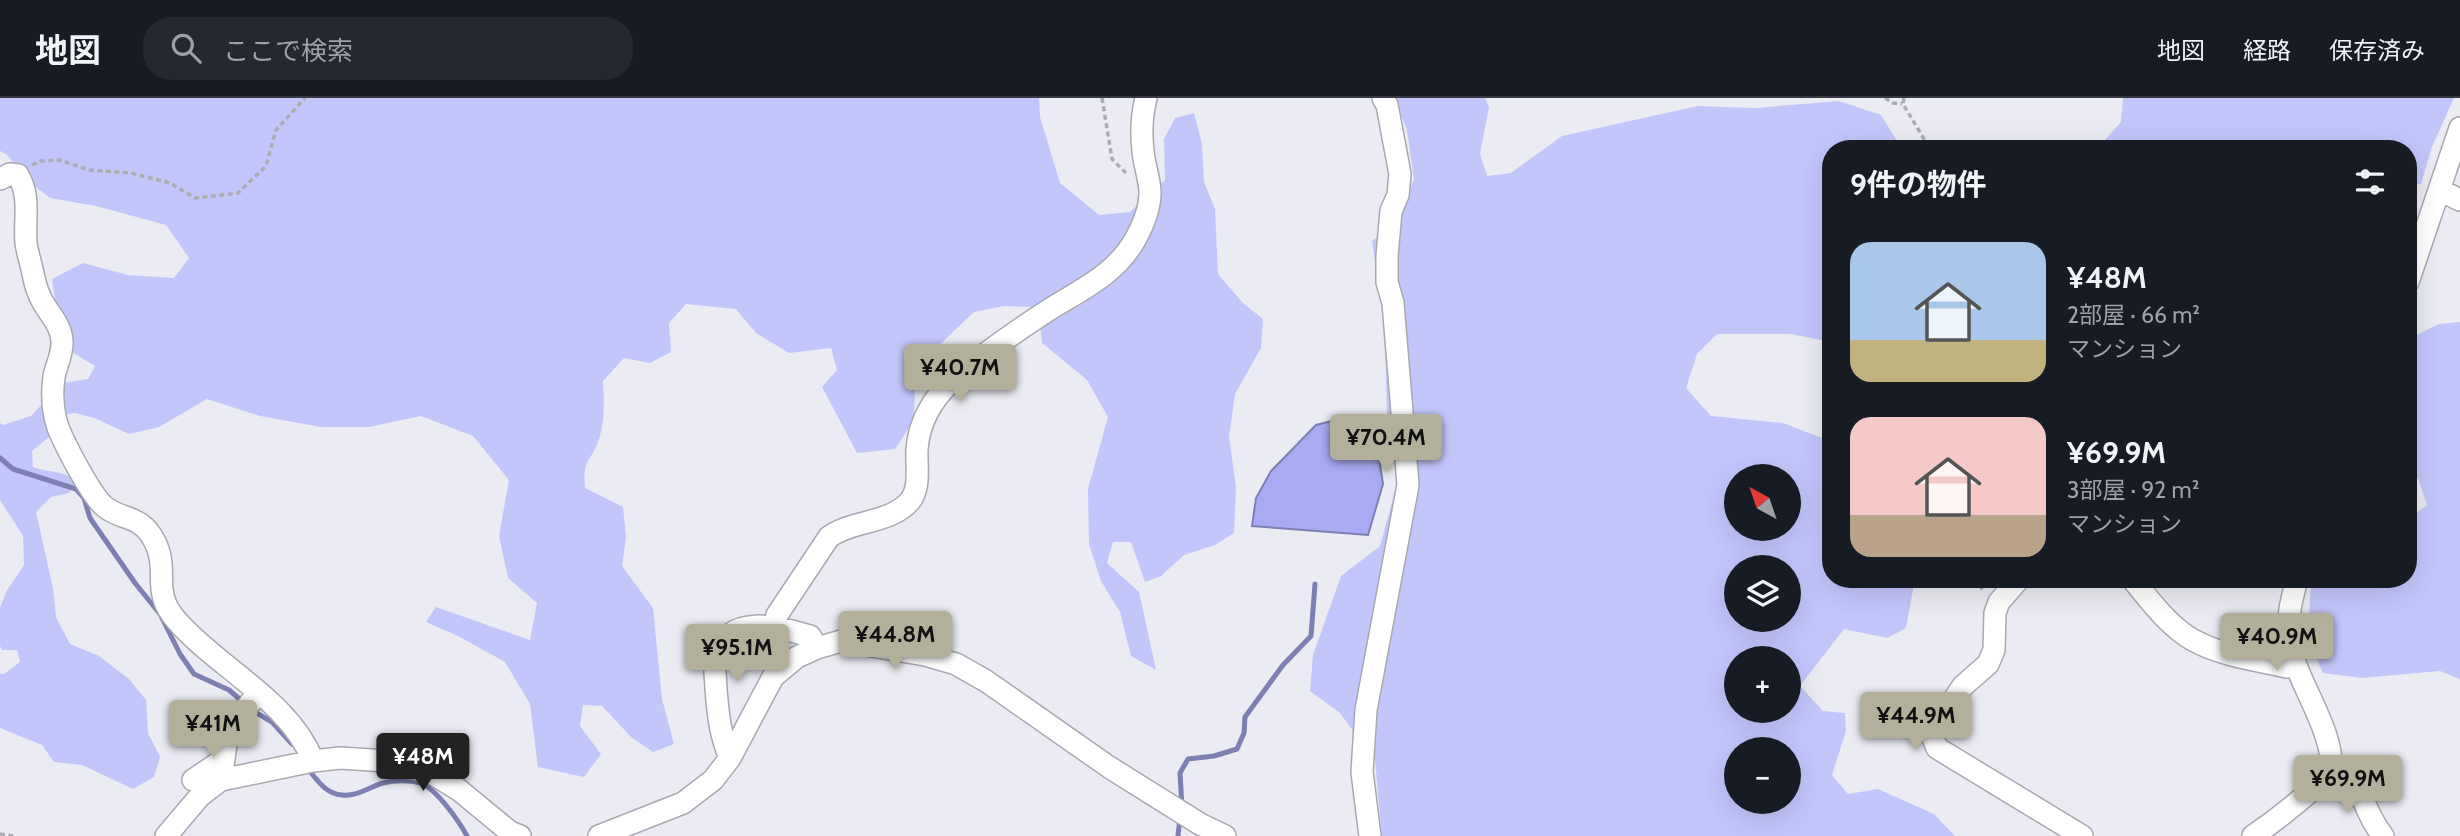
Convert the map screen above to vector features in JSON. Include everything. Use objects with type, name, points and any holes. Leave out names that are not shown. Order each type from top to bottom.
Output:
[{"type":"street","points":[[774,625],[777,615],[829,537],[840,529],[886,516],[902,508],[912,498],[916,484],[917,447],[921,425],[933,402],[952,381],[1012,335],[1099,280],[1116,265],[1135,240],[1145,218],[1150,193],[1142,148],[1146,98]]},
{"type":"street","points":[[1370,836],[1362,772],[1366,710],[1408,485],[1393,303],[1387,282],[1391,211],[1398,195],[1400,174],[1387,106],[1383,98]]},
{"type":"street","points":[[2417,256],[2460,128]]},
{"type":"street","points":[[9,177],[24,186],[26,243],[32,271],[39,296],[56,321],[62,339],[52,401],[55,422],[63,440],[98,501],[114,513],[138,521],[156,543],[162,562],[160,589],[172,615],[206,650],[284,716],[307,745],[313,761]]},
{"type":"street","points":[[2440,190],[2460,200]]},
{"type":"street","points":[[2012,588],[1995,613],[1994,650],[1988,664],[1963,686],[1931,733],[1937,748],[2082,836]]},
{"type":"street","points":[[2140,588],[2169,621],[2191,639],[2226,654],[2287,667],[2296,665]]},
{"type":"street","points":[[2253,836],[2299,801],[2330,767],[2322,724],[2296,665],[2289,635],[2295,588]]},
{"type":"street","points":[[730,758],[718,723],[715,657],[724,639],[746,626],[774,625],[810,636],[817,648]]},
{"type":"street","points":[[599,836],[683,803],[713,780],[730,758],[773,677],[797,657],[841,641],[925,655],[956,664],[986,681],[1109,767],[1200,824],[1225,836]]},
{"type":"street","points":[[166,836],[222,769],[227,737],[257,693]]},
{"type":"street","points":[[193,780],[222,769],[340,758],[387,761],[433,774],[459,790],[510,832],[520,836]]},
{"type":"street","points":[[2330,767],[2348,777],[2363,796],[2383,836]]},
{"type":"path","points":[[9,177],[41,160],[60,160],[89,170],[131,173],[170,183],[195,198],[238,193],[266,166],[276,130],[305,98]]},
{"type":"path","points":[[1102,98],[1112,159],[1150,193]]},
{"type":"path","points":[[1885,98],[1894,103],[1904,101],[1925,140]]},
{"type":"path","points":[[0,834],[13,836]]},
{"type":"shaded area","points":[[0,98],[1039,98],[1040,117],[1060,183],[1099,215],[1130,212],[1165,180],[1164,139],[1175,118],[1194,113],[1202,144],[1204,182],[1215,209],[1218,274],[1243,303],[1263,319],[1261,348],[1235,394],[1229,437],[1236,487],[1234,533],[1215,545],[1184,555],[1161,576],[1145,582],[1131,542],[1113,542],[1107,563],[1139,592],[1156,670],[1131,656],[1120,612],[1101,581],[1089,544],[1088,489],[1108,417],[1087,380],[1042,343],[1040,322],[1031,307],[1004,306],[974,312],[935,349],[915,377],[914,420],[895,449],[857,453],[822,387],[837,370],[831,348],[789,353],[756,333],[736,309],[686,304],[669,323],[671,352],[650,363],[624,358],[603,381],[602,429],[584,478],[585,488],[623,507],[626,537],[622,566],[653,608],[662,699],[674,744],[653,752],[631,737],[602,706],[583,705],[580,726],[601,754],[584,777],[538,767],[530,704],[505,662],[426,622],[436,607],[530,640],[537,603],[508,578],[499,536],[509,480],[473,436],[421,416],[369,427],[321,427],[260,416],[207,399],[159,427],[129,434],[94,418],[75,413],[60,415],[49,437],[32,451],[33,467],[61,473],[76,480],[69,493],[51,497],[36,512],[53,588],[56,617],[70,644],[99,656],[129,679],[146,700],[148,733],[160,757],[154,777],[133,789],[82,765],[54,762],[42,745],[0,728],[0,674],[20,662],[17,650],[2,650],[0,646],[0,608],[6,592],[24,565],[23,536],[0,500],[0,423],[3,425],[31,416],[62,383],[88,379],[95,366],[72,352],[57,312],[52,279],[83,263],[128,275],[174,278],[189,258],[166,225],[96,206],[50,198],[32,184],[6,154],[0,151]]},
{"type":"shaded area","points":[[1394,98],[1485,98],[1489,107],[1480,154],[1487,176],[1511,173],[1562,136],[1698,106],[1755,108],[1839,101],[1881,115],[1896,140],[1822,140],[1822,340],[1791,334],[1717,334],[1697,354],[1686,388],[1711,416],[1783,423],[1822,438],[1822,588],[1913,588],[1906,628],[1887,638],[1844,629],[1801,685],[1801,646],[1724,646],[1724,723],[1801,723],[1801,687],[1823,711],[1845,713],[1846,731],[1832,775],[1848,794],[1878,789],[1934,814],[1955,836],[1382,836],[1375,760],[1340,713],[1310,691],[1313,655],[1341,576],[1380,546],[1399,476],[1387,420],[1385,328],[1372,241],[1397,222],[1414,179],[1407,130]]},
{"type":"shaded area","points":[[2123,98],[2454,98],[2432,147],[2421,184],[2417,184],[2417,140],[2105,140],[2121,122]]},
{"type":"shaded area","points":[[2460,322],[2460,679],[2440,671],[2362,678],[2323,673],[2308,640],[2311,588],[2417,588],[2417,512],[2427,505],[2417,478],[2417,335],[2439,324]]},
{"type":"shaded area","points":[[1343,418],[1377,445],[1383,484],[1368,535],[1252,526],[1256,498],[1271,471],[1316,425]]},
{"type":"waterway","points":[[0,458],[13,469],[76,489],[84,498],[90,518],[160,614],[180,654],[194,674],[229,690],[243,702]]},
{"type":"waterway","points":[[1182,807],[1180,773],[1188,759],[1214,756],[1237,749],[1244,733],[1245,717],[1283,665],[1311,636],[1315,584]]},
{"type":"waterway","points":[[250,709],[272,722],[292,744]]},
{"type":"waterway","points":[[312,774],[328,791],[342,795],[358,793],[387,782],[421,783],[440,799],[467,836]]},
{"type":"waterway","points":[[1178,836],[1180,817]]}]
